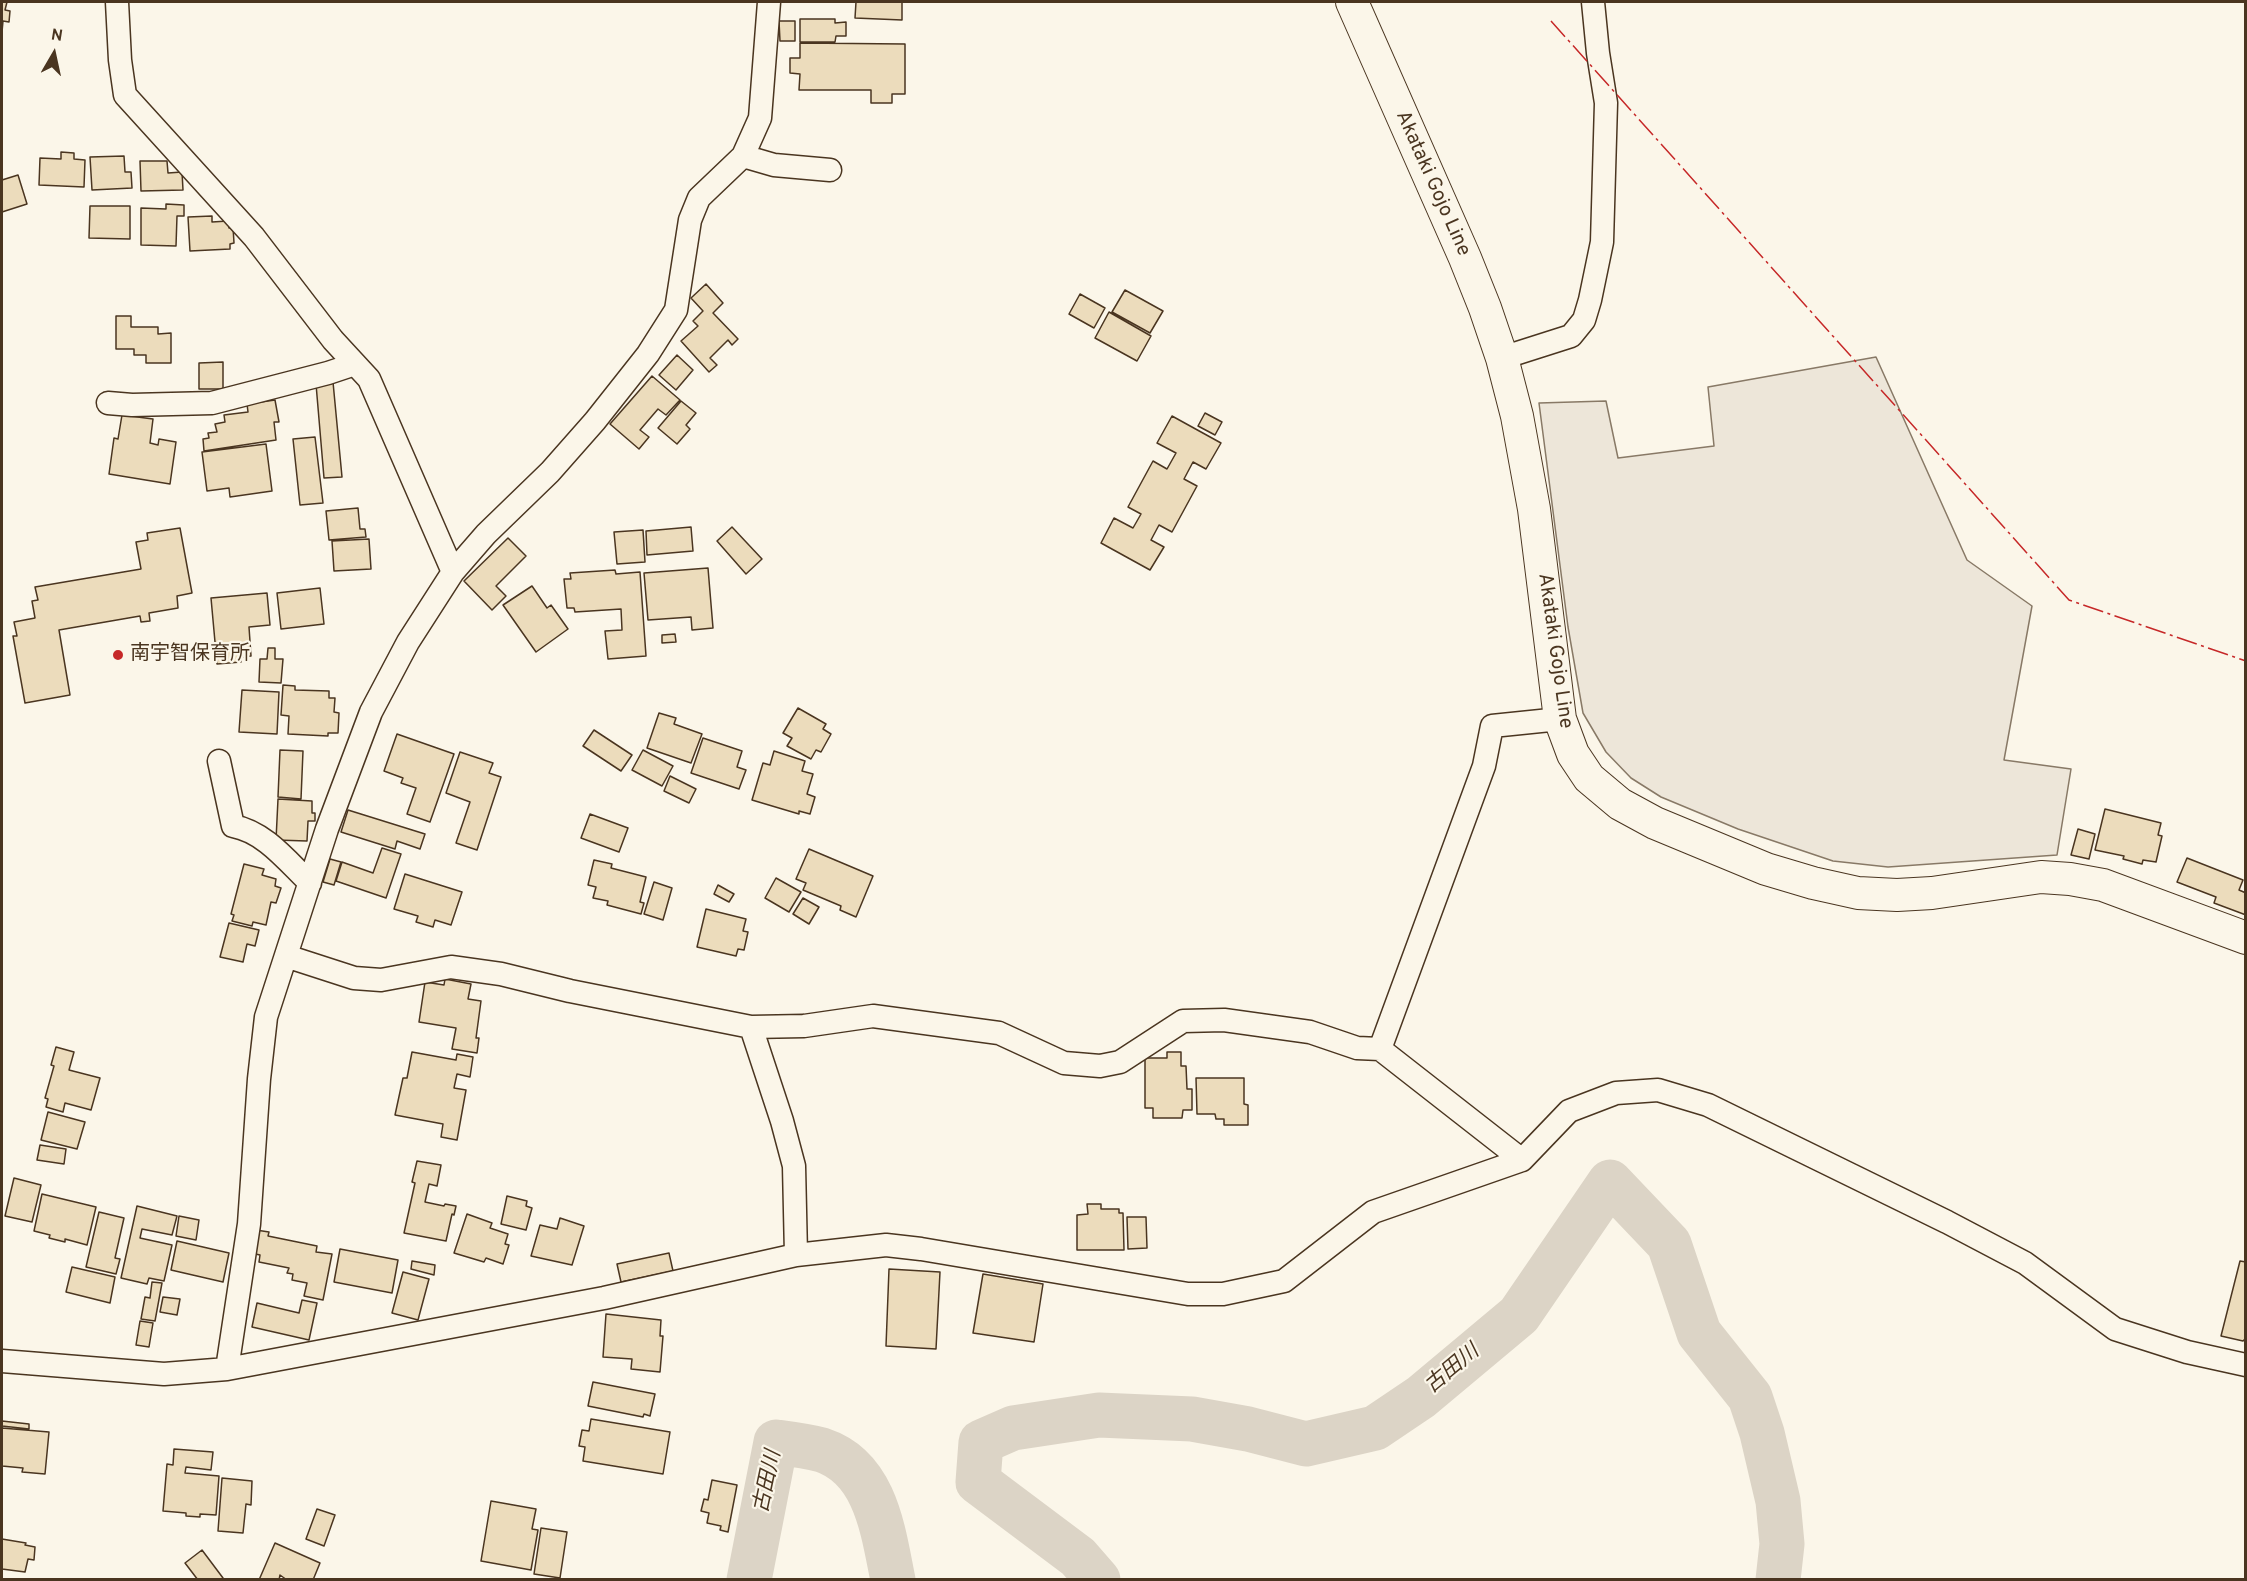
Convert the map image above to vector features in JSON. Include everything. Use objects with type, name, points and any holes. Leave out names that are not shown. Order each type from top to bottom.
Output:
[{"type":"main road","name":"Akataki Gojo Line","points":[[1352,2],[1469,268],[1502,358],[1517,416],[1534,509],[1560,719],[1573,754],[1589,778],[1620,804],[1655,823],[1766,869],[1813,883],[1858,893],[1897,895],[1932,893],[2041,877],[2070,879],[2103,885],[2246,938]]},
{"type":"street","points":[[117,2],[120,60],[125,95],[254,237],[333,340],[369,379],[453,572]]},
{"type":"street","points":[[227,1369],[249,1224],[259,1078],[266,1017],[327,829],[371,712],[408,642],[453,572],[486,534],[550,472],[596,421],[648,354],[676,310],[690,220],[699,198],[743,156],[760,118],[769,2]]},
{"type":"street","points":[[1502,358],[1571,336],[1584,320],[1590,300],[1602,242],[1606,103],[1593,2]]},
{"type":"street","points":[[743,156],[774,165],[830,170]]},
{"type":"street","points":[[108,403],[132,405],[212,403],[355,364]]},
{"type":"street","points":[[1380,1049],[1484,766],[1492,726],[1560,719]]},
{"type":"street","points":[[219,760],[233,826],[245,828],[264,839],[310,883]]},
{"type":"street","points":[[286,956],[354,978],[381,980],[451,968],[501,974],[570,991],[751,1027],[804,1026],[873,1016],[999,1033],[1064,1063],[1100,1066],[1120,1062],[1183,1021],[1235,1021],[1310,1032],[1357,1048],[1380,1049],[1522,1160]]},
{"type":"street","points":[[751,1027],[782,1121],[794,1166],[796,1255]]},
{"type":"street","points":[[2,1361],[164,1374],[227,1369],[604,1298],[796,1255],[886,1245],[1188,1294],[1223,1294],[1284,1281],[1373,1212],[1522,1160],[1569,1111],[1616,1093],[1658,1090],[1708,1105],[1957,1227],[2025,1263],[2115,1329],[2187,1352],[2246,1365]]},
{"type":"shaded area","points":[[1876,357],[1967,560],[2032,606],[2004,760],[2071,769],[2057,855],[1888,867],[1833,861],[1738,829],[1661,797],[1631,778],[1606,752],[1583,713],[1568,627],[1539,403],[1606,401],[1618,458],[1714,446],[1708,387]]},
{"type":"building","points":[[2,2],[7,2],[5,10],[10,11],[9,22],[3,21],[2,32]]},
{"type":"building","points":[[856,2],[902,2],[902,20],[855,18]]},
{"type":"building","points":[[800,19],[835,19],[835,23],[846,22],[846,36],[836,36],[835,42],[800,42]]},
{"type":"building","points":[[779,21],[795,21],[795,41],[780,41]]},
{"type":"building","points":[[800,43],[905,44],[905,94],[892,94],[892,103],[871,103],[871,90],[799,90],[800,74],[790,73],[790,58],[800,58]]},
{"type":"building","points":[[61,152],[74,153],[74,159],[85,160],[84,187],[39,185],[40,158],[61,159]]},
{"type":"building","points":[[124,156],[125,172],[131,172],[132,188],[92,190],[90,157]]},
{"type":"building","points":[[140,161],[167,161],[168,173],[182,172],[183,190],[141,191]]},
{"type":"building","points":[[18,175],[27,204],[2,212],[2,180]]},
{"type":"building","points":[[166,204],[184,205],[184,216],[177,216],[176,246],[141,245],[141,208],[166,209]]},
{"type":"building","points":[[90,206],[130,206],[130,239],[89,238]]},
{"type":"building","points":[[212,216],[212,222],[228,221],[229,228],[233,227],[234,243],[230,244],[230,249],[190,251],[188,217]]},
{"type":"building","points":[[706,284],[723,303],[713,313],[738,339],[732,345],[728,340],[710,358],[717,365],[709,372],[681,341],[698,326],[693,321],[703,311],[691,298]]},
{"type":"building","points":[[1125,290],[1163,311],[1150,333],[1112,312]]},
{"type":"building","points":[[1080,294],[1105,308],[1094,328],[1069,314]]},
{"type":"building","points":[[1109,312],[1151,336],[1137,361],[1095,338]]},
{"type":"building","points":[[116,316],[131,316],[131,327],[158,327],[158,334],[171,333],[171,363],[146,363],[146,355],[134,355],[134,349],[116,349]]},
{"type":"building","points":[[677,355],[693,370],[676,390],[659,375]]},
{"type":"building","points":[[223,362],[223,389],[199,389],[199,363]]},
{"type":"building","points":[[652,376],[680,400],[666,415],[658,409],[640,430],[649,437],[639,449],[610,424]]},
{"type":"building","points":[[333,382],[342,477],[324,478],[316,384]]},
{"type":"building","points":[[275,400],[279,422],[274,422],[276,440],[204,451],[203,439],[209,438],[208,433],[217,432],[215,424],[225,422],[224,415],[248,412],[247,404]]},
{"type":"building","points":[[681,401],[696,413],[686,425],[690,429],[677,444],[658,428]]},
{"type":"building","points":[[1205,413],[1222,422],[1215,435],[1198,426]]},
{"type":"building","points":[[122,415],[153,419],[150,443],[158,445],[159,439],[176,442],[170,484],[109,474],[114,438],[118,439]]},
{"type":"building","points":[[1172,416],[1221,443],[1206,469],[1193,462],[1184,479],[1197,486],[1172,532],[1159,525],[1151,540],[1164,547],[1150,570],[1101,543],[1114,518],[1133,528],[1141,514],[1128,507],[1153,461],[1167,469],[1176,453],[1157,443]]},
{"type":"building","points":[[315,437],[323,503],[300,505],[293,439]]},
{"type":"building","points":[[266,444],[272,491],[230,497],[229,488],[207,491],[202,452]]},
{"type":"building","points":[[358,508],[360,529],[365,529],[366,537],[329,540],[326,511]]},
{"type":"building","points":[[691,527],[693,551],[647,555],[646,531]]},
{"type":"building","points":[[732,527],[762,559],[746,574],[717,541]]},
{"type":"building","points":[[180,528],[192,593],[177,596],[178,608],[149,613],[150,621],[141,622],[140,616],[59,630],[70,695],[25,703],[13,636],[17,636],[14,622],[35,618],[32,601],[38,600],[35,587],[141,569],[136,542],[148,540],[147,533]]},
{"type":"building","points":[[643,530],[645,562],[617,564],[614,532]]},
{"type":"building","points":[[508,538],[526,556],[496,586],[506,596],[492,610],[464,581]]},
{"type":"building","points":[[369,539],[371,569],[334,571],[332,541]]},
{"type":"building","points":[[708,568],[713,628],[692,630],[691,617],[648,620],[644,573]]},
{"type":"building","points":[[615,570],[616,574],[640,572],[646,656],[608,659],[605,631],[622,630],[621,609],[575,612],[574,608],[567,608],[564,579],[571,579],[570,573]]},
{"type":"building","points":[[532,586],[547,608],[551,605],[568,629],[536,652],[503,605]]},
{"type":"building","points":[[320,588],[324,624],[281,629],[277,593]]},
{"type":"building","points":[[267,593],[270,625],[249,627],[251,656],[241,657],[241,662],[217,664],[211,598]]},
{"type":"building","points":[[675,634],[676,642],[662,643],[662,635]]},
{"type":"building","points":[[268,648],[275,648],[275,659],[283,659],[281,683],[259,682],[260,659],[267,659]]},
{"type":"building","points":[[283,685],[295,686],[295,690],[329,691],[329,698],[335,698],[334,712],[339,713],[338,733],[328,733],[328,736],[288,734],[289,716],[281,715]]},
{"type":"building","points":[[242,690],[279,692],[277,734],[239,732]]},
{"type":"building","points":[[798,708],[826,724],[823,729],[831,734],[821,752],[816,750],[811,759],[787,746],[792,738],[783,733]]},
{"type":"building","points":[[659,713],[676,718],[674,724],[702,734],[691,763],[647,748]]},
{"type":"building","points":[[594,730],[632,755],[621,771],[583,746]]},
{"type":"building","points":[[397,734],[454,754],[430,822],[407,814],[416,788],[401,783],[403,778],[384,771]]},
{"type":"building","points":[[703,738],[742,751],[737,767],[746,770],[739,789],[691,773]]},
{"type":"building","points":[[280,750],[303,751],[301,799],[278,797]]},
{"type":"building","points":[[643,750],[673,766],[662,786],[632,770]]},
{"type":"building","points":[[774,751],[805,761],[802,771],[813,774],[807,794],[815,797],[810,814],[799,811],[799,814],[752,800],[763,763],[770,765]]},
{"type":"building","points":[[460,752],[493,763],[489,773],[501,777],[477,850],[456,843],[470,802],[446,793]]},
{"type":"building","points":[[670,776],[696,789],[689,803],[664,791]]},
{"type":"building","points":[[278,799],[312,801],[315,821],[308,821],[307,841],[276,840]]},
{"type":"building","points":[[2105,809],[2161,823],[2158,835],[2162,836],[2156,862],[2143,860],[2142,864],[2123,859],[2124,856],[2095,850]]},
{"type":"building","points":[[348,810],[425,834],[420,849],[397,841],[395,849],[341,832]]},
{"type":"building","points":[[590,814],[628,828],[619,852],[581,838]]},
{"type":"building","points":[[2078,829],[2095,834],[2089,859],[2071,855]]},
{"type":"building","points":[[382,848],[401,854],[386,898],[336,881],[342,862],[373,873]]},
{"type":"building","points":[[809,849],[873,876],[856,917],[840,910],[841,906],[803,890],[806,883],[796,879]]},
{"type":"building","points":[[2187,858],[2243,880],[2239,890],[2246,893],[2246,915],[2214,903],[2216,897],[2177,882]]},
{"type":"building","points":[[330,859],[341,862],[334,885],[323,882]]},
{"type":"building","points":[[594,860],[612,864],[611,868],[646,877],[640,902],[644,903],[641,914],[607,905],[608,901],[593,898],[596,887],[588,885]]},
{"type":"building","points":[[244,864],[264,869],[262,875],[276,879],[275,886],[281,888],[276,903],[271,902],[266,925],[253,922],[252,926],[232,921],[234,915],[231,914]]},
{"type":"building","points":[[405,874],[462,892],[451,925],[435,920],[433,927],[416,922],[418,916],[394,909]]},
{"type":"building","points":[[776,878],[801,892],[789,912],[765,898]]},
{"type":"building","points":[[654,882],[672,888],[663,920],[644,914]]},
{"type":"building","points":[[718,885],[734,894],[729,902],[714,894]]},
{"type":"building","points":[[803,898],[819,907],[809,924],[793,914]]},
{"type":"building","points":[[706,909],[746,919],[743,931],[748,932],[744,950],[738,949],[736,956],[697,947]]},
{"type":"building","points":[[229,923],[259,930],[255,946],[247,944],[243,962],[220,957]]},
{"type":"building","points":[[445,979],[471,984],[468,999],[481,1001],[476,1038],[479,1038],[477,1053],[452,1049],[456,1028],[419,1022],[425,982],[444,985]]},
{"type":"building","points":[[56,1047],[74,1052],[69,1070],[100,1078],[91,1110],[65,1103],[63,1112],[46,1107],[48,1099],[45,1098],[54,1066],[51,1065]]},
{"type":"building","points":[[412,1052],[456,1060],[457,1054],[473,1057],[470,1077],[457,1074],[454,1088],[466,1090],[457,1140],[441,1137],[443,1124],[395,1115],[403,1078],[407,1078]]},
{"type":"building","points":[[1167,1052],[1181,1052],[1181,1066],[1186,1066],[1187,1089],[1192,1089],[1192,1110],[1183,1110],[1182,1118],[1153,1118],[1153,1108],[1145,1108],[1145,1058],[1167,1058]]},
{"type":"building","points":[[1196,1078],[1244,1078],[1244,1104],[1248,1105],[1248,1125],[1224,1125],[1224,1119],[1216,1119],[1215,1114],[1197,1114]]},
{"type":"building","points":[[48,1112],[85,1122],[77,1149],[41,1140]]},
{"type":"building","points":[[40,1145],[66,1149],[64,1164],[37,1160]]},
{"type":"building","points":[[417,1161],[441,1165],[437,1186],[429,1184],[425,1202],[456,1206],[446,1241],[404,1233],[415,1183],[412,1182]]},
{"type":"building","points":[[14,1178],[41,1185],[32,1222],[5,1216]]},
{"type":"building","points":[[42,1194],[96,1207],[87,1245],[65,1239],[65,1242],[49,1238],[50,1235],[34,1231]]},
{"type":"building","points":[[507,1196],[527,1201],[526,1206],[532,1208],[526,1230],[501,1224]]},
{"type":"building","points":[[1087,1204],[1101,1204],[1101,1209],[1119,1209],[1119,1213],[1123,1213],[1124,1250],[1077,1250],[1077,1215],[1088,1214]]},
{"type":"building","points":[[137,1206],[177,1216],[172,1235],[142,1229],[140,1238],[172,1245],[164,1281],[149,1278],[147,1284],[121,1278]]},
{"type":"building","points":[[99,1212],[124,1218],[115,1258],[120,1259],[116,1274],[86,1267]]},
{"type":"building","points":[[467,1214],[492,1223],[490,1228],[508,1234],[505,1244],[509,1245],[503,1264],[486,1258],[484,1262],[454,1253]]},
{"type":"building","points":[[179,1216],[199,1220],[196,1240],[176,1236]]},
{"type":"building","points":[[1127,1217],[1146,1217],[1147,1248],[1128,1249]]},
{"type":"building","points":[[560,1218],[584,1226],[572,1265],[531,1256],[540,1225],[557,1229]]},
{"type":"building","points":[[256,1230],[269,1232],[268,1236],[317,1246],[316,1252],[332,1254],[323,1300],[304,1296],[307,1283],[292,1280],[293,1274],[287,1273],[289,1268],[259,1262],[260,1255],[251,1253]]},
{"type":"building","points":[[177,1241],[229,1253],[223,1282],[171,1270]]},
{"type":"building","points":[[340,1249],[398,1260],[392,1293],[334,1282]]},
{"type":"building","points":[[669,1253],[673,1271],[621,1282],[617,1264]]},
{"type":"building","points":[[412,1261],[435,1265],[434,1275],[411,1269]]},
{"type":"building","points":[[2240,1261],[2246,1262],[2246,1338],[2243,1341],[2221,1336]]},
{"type":"building","points":[[72,1267],[115,1277],[110,1303],[66,1292]]},
{"type":"building","points":[[889,1269],[940,1272],[936,1349],[886,1346]]},
{"type":"building","points":[[403,1272],[429,1279],[418,1320],[392,1313]]},
{"type":"building","points":[[983,1274],[1043,1284],[1034,1342],[973,1333]]},
{"type":"building","points":[[152,1282],[162,1283],[155,1321],[141,1319],[145,1297],[150,1298]]},
{"type":"building","points":[[163,1297],[180,1299],[177,1315],[160,1312]]},
{"type":"building","points":[[302,1300],[317,1303],[309,1340],[252,1327],[257,1303],[299,1313]]},
{"type":"building","points":[[606,1314],[661,1320],[660,1336],[663,1336],[660,1372],[631,1369],[632,1359],[603,1357]]},
{"type":"building","points":[[140,1321],[153,1323],[149,1347],[136,1345]]},
{"type":"building","points":[[593,1382],[655,1394],[650,1416],[644,1414],[643,1417],[588,1406]]},
{"type":"building","points":[[591,1419],[670,1432],[663,1474],[583,1461],[585,1447],[579,1446],[582,1430],[589,1431]]},
{"type":"building","points":[[2,1421],[29,1424],[29,1429],[2,1426]]},
{"type":"building","points":[[2,1428],[49,1432],[45,1474],[22,1472],[23,1468],[2,1466]]},
{"type":"building","points":[[174,1449],[213,1452],[211,1470],[186,1467],[185,1473],[219,1476],[216,1515],[186,1516],[186,1513],[163,1511],[167,1464],[173,1465]]},
{"type":"building","points":[[222,1478],[252,1481],[251,1505],[246,1504],[243,1533],[218,1531]]},
{"type":"building","points":[[712,1480],[737,1485],[728,1532],[720,1530],[721,1526],[707,1523],[709,1513],[701,1511],[704,1499],[708,1500]]},
{"type":"building","points":[[491,1501],[536,1509],[532,1529],[538,1530],[531,1570],[481,1561]]},
{"type":"building","points":[[317,1509],[335,1515],[324,1546],[306,1539]]},
{"type":"building","points":[[541,1528],[567,1532],[560,1578],[534,1574]]},
{"type":"building","points":[[2,1539],[35,1547],[34,1560],[28,1559],[25,1572],[2,1569]]},
{"type":"building","points":[[275,1543],[320,1563],[313,1580],[287,1580],[280,1575],[279,1580],[259,1580]]},
{"type":"building","points":[[202,1550],[223,1578],[198,1580],[185,1563]]},
{"type":"waterway","name":"古田川","points":[[1098,1580],[1078,1557],[978,1482],[981,1442],[1013,1428],[1099,1415],[1192,1419],[1248,1429],[1306,1444],[1375,1428],[1421,1397],[1519,1315],[1610,1182],[1669,1244],[1699,1333],[1750,1397],[1762,1433],[1778,1501],[1782,1544],[1778,1580]]},
{"type":"waterway","name":"古田川","points":[[749,1580],[776,1442],[822,1450],[840,1459],[854,1471],[866,1486],[874,1503],[893,1580]]},
{"type":"power","points":[[1551,21],[2069,600],[2246,661]]},
{"type":"place","name":"南宇智保育所","points":[[118,655]]}]
